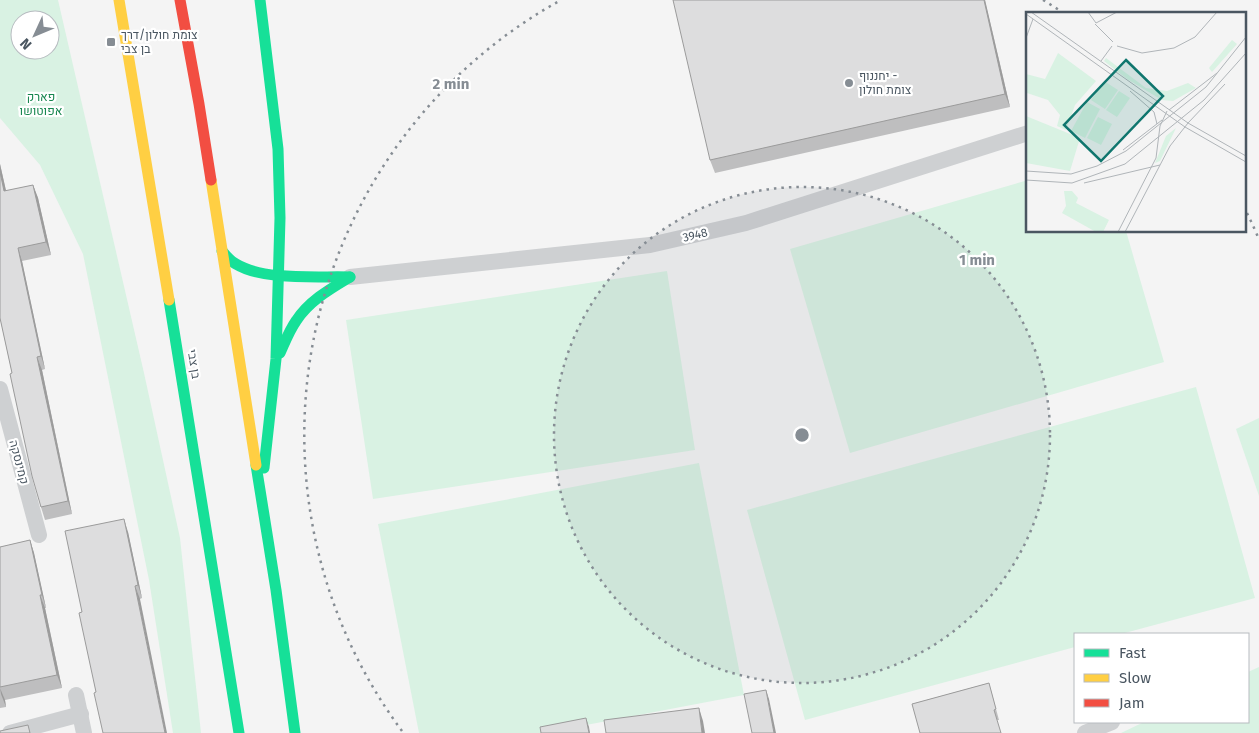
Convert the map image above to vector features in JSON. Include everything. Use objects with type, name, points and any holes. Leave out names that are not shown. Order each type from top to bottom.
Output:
[{"type":"main road","name":"בן צבי","points":[[119,0],[155,208],[239,733]]},
{"type":"main road","points":[[180,0],[199,104],[276,590],[295,733]]},
{"type":"main road","points":[[260,0],[278,150],[280,218],[276,359],[261,496]]},
{"type":"main road","points":[[222,251],[236,265],[247,270],[278,275],[350,277]]},
{"type":"main road","points":[[276,359],[291,328],[302,312],[324,293],[350,277]]},
{"type":"street","name":"3948","points":[[350,277],[650,245],[746,223],[1026,134]]},
{"type":"street","name":"קמינסקה","points":[[0,389],[39,535]]},
{"type":"street","points":[[76,695],[84,733]]},
{"type":"street","points":[[10,733],[81,714]]},
{"type":"street","points":[[1085,733],[1110,723]]},
{"type":"green space","name":"פארק אפוטושו","points":[[0,0],[58,0],[180,538],[201,733],[173,733],[149,580],[83,254],[40,165],[0,118]]},
{"type":"green space","points":[[1026,181],[1026,232],[1126,232],[1164,362],[850,453],[790,249]]},
{"type":"green space","points":[[667,271],[695,450],[373,499],[346,320]]},
{"type":"green space","points":[[1196,387],[1255,598],[1125,633],[1074,633],[1074,647],[805,720],[747,510]]},
{"type":"green space","points":[[1259,418],[1259,496],[1236,429]]},
{"type":"green space","points":[[699,463],[744,695],[544,733],[419,733],[378,524]]},
{"type":"green space","points":[[1259,667],[1259,733],[1121,733],[1142,723],[1249,723],[1249,672]]},
{"type":"building","name":"יחננוף - צומת חולון","points":[[673,0],[984,0],[1005,94],[710,160]]},
{"type":"building","points":[[0,172],[4,191],[33,185],[46,242],[18,248],[41,356],[37,357],[68,501],[41,507],[32,476],[0,318]]},
{"type":"building","points":[[124,519],[138,585],[135,586],[165,733],[103,733],[94,693],[96,692],[79,613],[82,612],[65,531]]},
{"type":"building","points":[[30,540],[57,675],[0,687],[0,547]]},
{"type":"building","points":[[989,683],[1001,733],[920,733],[912,704]]},
{"type":"building","points":[[766,690],[774,733],[752,733],[744,694]]},
{"type":"building","points":[[699,708],[702,733],[606,733],[604,720]]},
{"type":"building","points":[[586,718],[589,733],[541,733],[540,727]]},
{"type":"building","points":[[28,725],[30,733],[0,733],[0,731]]},
{"type":"traffic: fast","points":[[260,0],[278,149],[280,218],[276,359],[264,468]]},
{"type":"traffic: fast","points":[[222,251],[234,263],[261,273],[292,276],[350,277]]},
{"type":"traffic: fast","points":[[280,353],[294,325],[307,307],[320,296],[350,277]]},
{"type":"traffic: fast","points":[[169,300],[239,733]]},
{"type":"traffic: fast","points":[[256,465],[276,590],[295,733]]},
{"type":"traffic: slow","points":[[119,0],[169,300]]},
{"type":"traffic: slow","points":[[211,180],[256,465]]},
{"type":"traffic: jam","points":[[180,0],[211,180]]},
{"type":"place","name":"צומת חולון/דרך בן צבי","points":[[111,42]]},
{"type":"place","name":"יחננוף - צומת חולון","points":[[849,83]]}]
